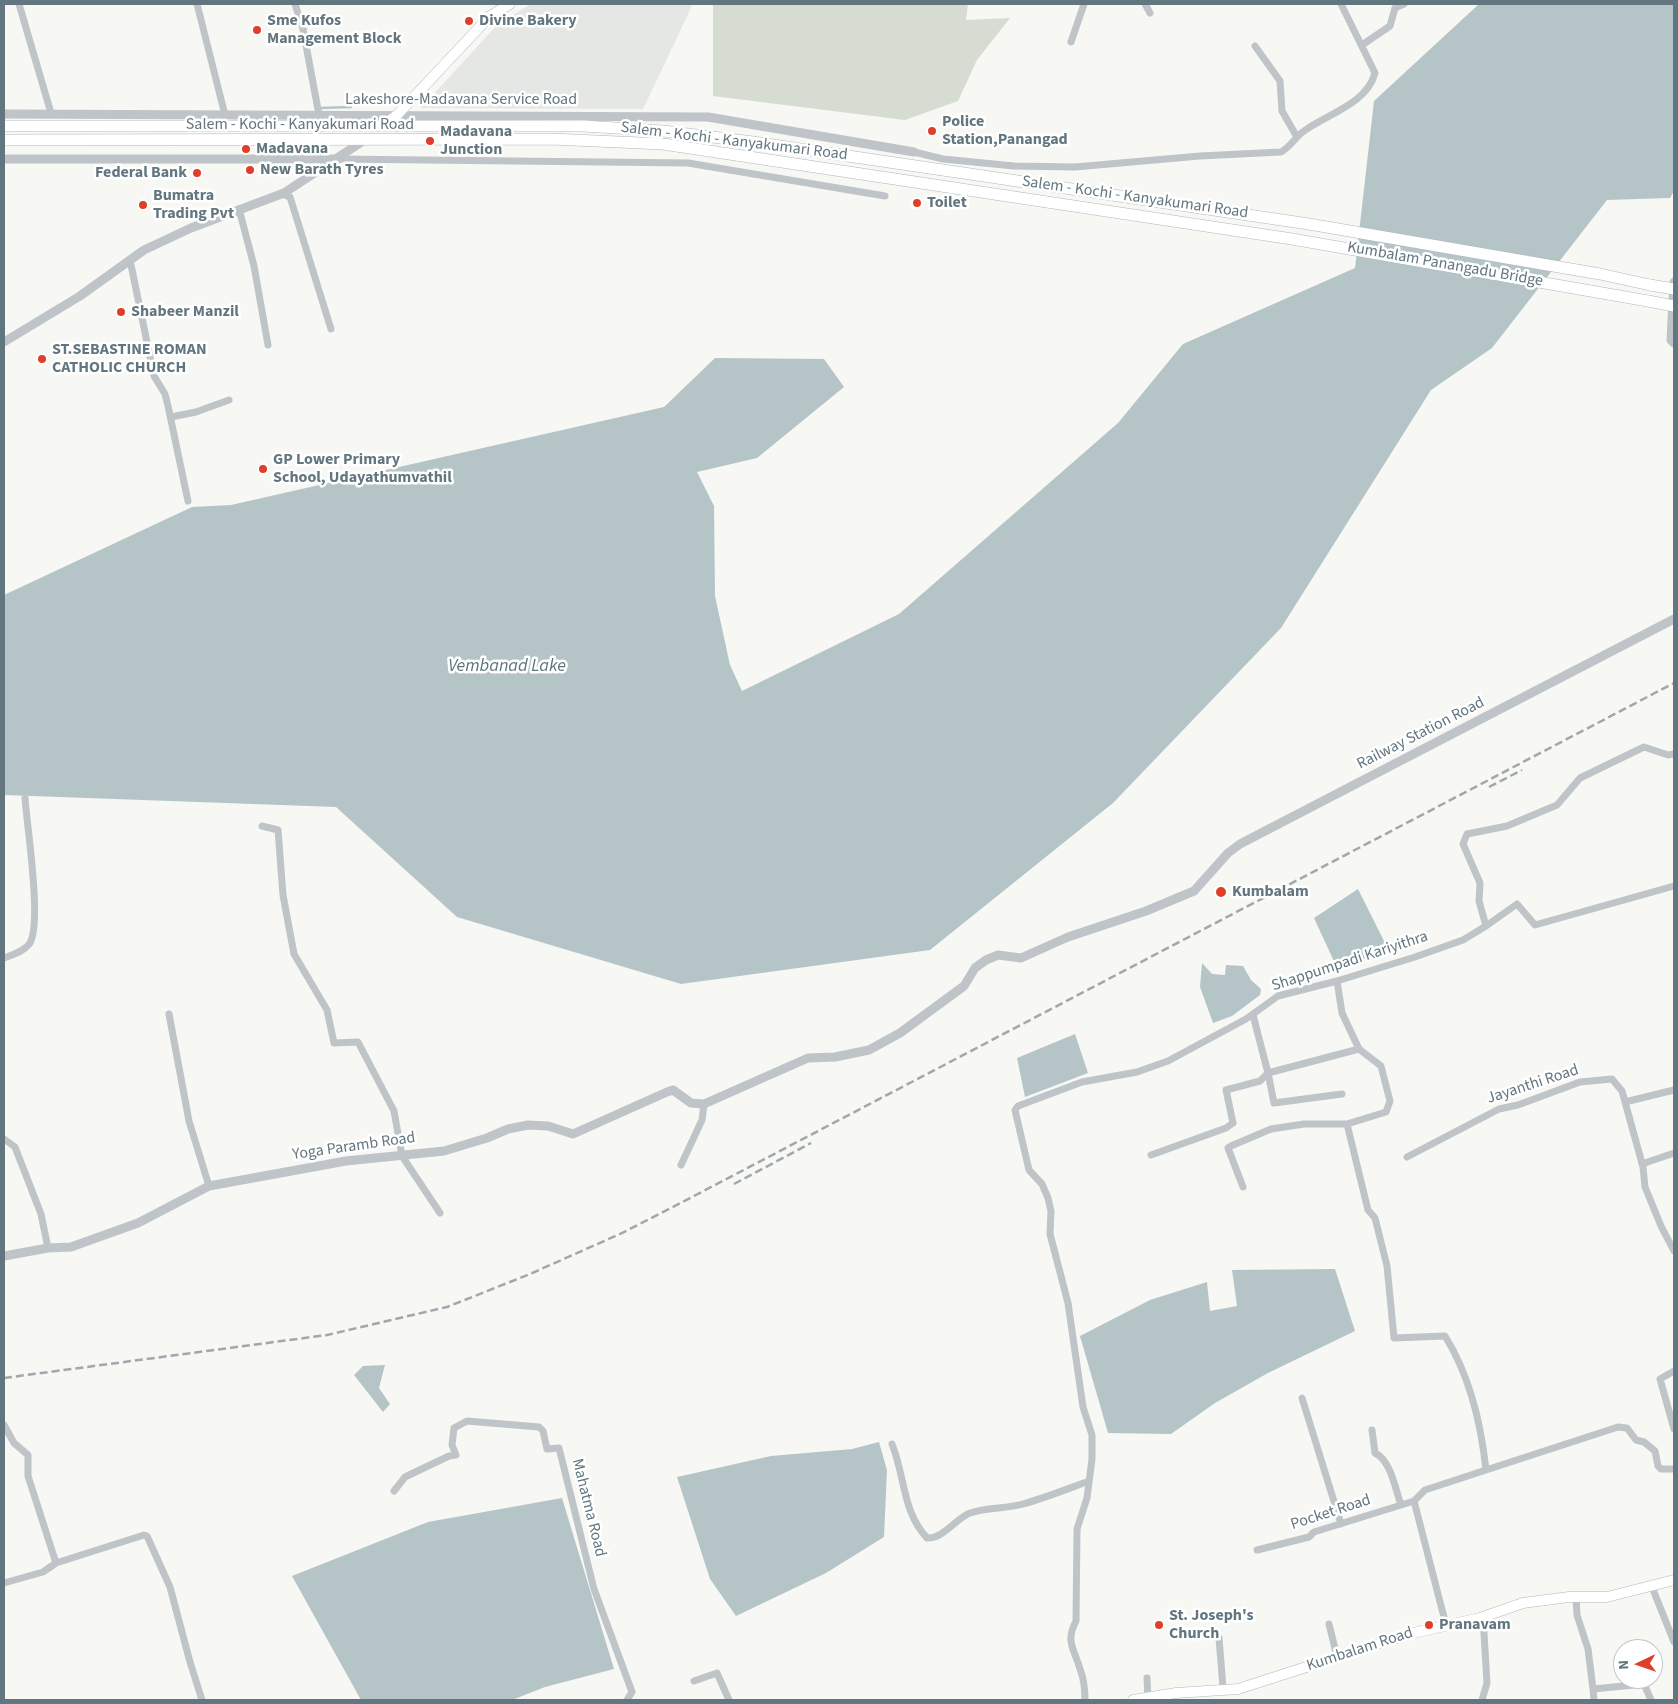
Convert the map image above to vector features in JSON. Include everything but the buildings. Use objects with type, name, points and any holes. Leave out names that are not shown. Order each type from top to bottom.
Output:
[{"type":"highway","points":[[366,138],[384,125]]},
{"type":"highway","name":"Salem - Kochi - Kanyakumari Road","points":[[4,126],[584,126],[662,131],[753,142],[1309,224]]},
{"type":"highway","name":"Salem - Kochi - Kanyakumari Road","points":[[4,140],[551,138],[663,144],[1292,239]]},
{"type":"highway","name":"Kumbalam Panangadu Bridge","points":[[1309,224],[1674,288]]},
{"type":"highway","name":"Kumbalam Panangadu Bridge","points":[[1292,239],[1674,306]]},
{"type":"main road","points":[[384,125],[397,115],[490,16],[510,4]]},
{"type":"main road","name":"Kumbalam Road","points":[[1133,1700],[1223,1688],[1238,1689],[1409,1634],[1483,1617],[1523,1603],[1576,1597],[1607,1597],[1674,1580]]},
{"type":"street","points":[[18,4],[51,113]]},
{"type":"street","points":[[197,4],[225,115]]},
{"type":"street","points":[[295,4],[303,29],[319,115]]},
{"type":"street","points":[[1071,42],[1084,4]]},
{"type":"street","points":[[1145,4],[1150,13]]},
{"type":"street","points":[[914,152],[943,159],[1014,166],[1075,167],[1200,156],[1281,152],[1289,148],[1297,137],[1356,99],[1372,86],[1375,73],[1341,4]]},
{"type":"street","points":[[1362,45],[1390,26],[1395,8],[1404,4]]},
{"type":"street","points":[[1255,46],[1280,81],[1282,111],[1297,137]]},
{"type":"street","name":"Lakeshore-Madavana Service Road","points":[[4,114],[708,117],[914,152]]},
{"type":"street","points":[[4,342],[80,296],[144,250],[191,228],[282,194],[338,159],[366,138]]},
{"type":"street","points":[[4,158],[688,163],[885,196]]},
{"type":"street","points":[[282,194],[290,197],[331,329]]},
{"type":"street","points":[[239,209],[254,266],[268,345]]},
{"type":"street","points":[[130,260],[154,376],[165,394],[188,502]]},
{"type":"street","points":[[1674,282],[1671,319],[1671,340],[1674,343]]},
{"type":"street","points":[[171,417],[196,412],[228,400]]},
{"type":"street","name":"Railway Station Road","points":[[704,1104],[808,1058],[835,1057],[869,1050],[900,1033],[964,986],[974,968],[986,960],[998,955],[1021,958],[1068,937],[1146,911],[1194,891],[1228,853],[1240,844],[1674,619]]},
{"type":"street","points":[[1486,926],[1478,900],[1480,883],[1463,844],[1467,834],[1507,826],[1557,806],[1580,778],[1644,747],[1668,755],[1674,754]]},
{"type":"street","points":[[4,958],[25,948],[31,941],[35,909],[25,798]]},
{"type":"street","points":[[262,826],[278,830],[283,895],[294,954],[326,1010],[334,1043],[358,1042],[394,1111],[402,1156],[440,1213]]},
{"type":"street","name":"Shappumpadi Kariyithra","points":[[1089,1481],[1092,1459],[1092,1435],[1083,1407],[1068,1303],[1050,1234],[1051,1211],[1042,1184],[1029,1170],[1015,1110],[1018,1106],[1082,1082],[1138,1072],[1168,1061],[1253,1015],[1278,996],[1337,982],[1462,940],[1517,904],[1536,925],[1674,886]]},
{"type":"street","points":[[1243,1187],[1228,1148],[1231,1146],[1271,1129],[1304,1124],[1347,1124],[1386,1112],[1390,1101],[1382,1066],[1359,1048],[1342,1013],[1337,982]]},
{"type":"street","points":[[169,1014],[188,1121],[209,1186]]},
{"type":"street","points":[[1253,1015],[1274,1103],[1342,1094]]},
{"type":"street","points":[[1151,1155],[1226,1128],[1233,1123],[1226,1090],[1260,1081],[1268,1073],[1359,1048]]},
{"type":"street","name":"Jayanthi Road","points":[[1407,1157],[1499,1109],[1518,1105],[1580,1082],[1612,1078],[1622,1090],[1626,1102],[1642,1164],[1644,1187],[1674,1251]]},
{"type":"street","name":"Yoga Paramb Road","points":[[4,1256],[48,1248],[71,1247],[138,1224],[209,1186],[346,1161],[444,1151],[487,1138],[508,1129],[528,1125],[548,1126],[573,1134],[672,1090],[691,1103],[704,1104]]},
{"type":"street","points":[[1626,1102],[1674,1090]]},
{"type":"street","points":[[681,1165],[702,1120],[704,1104]]},
{"type":"street","points":[[1347,1124],[1368,1210],[1375,1218],[1388,1266],[1394,1338],[1445,1336],[1452,1347],[1472,1394],[1482,1431],[1486,1470]]},
{"type":"street","points":[[4,1139],[16,1147],[41,1214],[48,1248]]},
{"type":"street","points":[[1642,1164],[1674,1153]]},
{"type":"street","points":[[1674,1371],[1660,1378],[1674,1429]]},
{"type":"street","points":[[1302,1398],[1341,1524]]},
{"type":"street","name":"Mahatma Road","points":[[394,1491],[405,1477],[449,1456],[456,1455],[452,1445],[454,1428],[467,1421],[539,1427],[543,1431],[547,1449],[559,1448],[594,1590],[632,1692],[627,1700]]},
{"type":"street","points":[[4,1425],[14,1443],[28,1455],[28,1476],[56,1562]]},
{"type":"street","name":"Pocket Road","points":[[1257,1550],[1309,1536],[1314,1532],[1414,1501],[1425,1490],[1618,1427],[1627,1428],[1636,1440],[1644,1442],[1655,1451],[1658,1466],[1661,1470],[1674,1469]]},
{"type":"street","points":[[1372,1430],[1375,1453],[1383,1457],[1387,1465],[1401,1505]]},
{"type":"street","points":[[892,1444],[899,1460],[908,1509],[917,1528],[927,1538],[939,1535],[968,1514],[986,1509],[999,1509],[1022,1504],[1089,1481],[1087,1498],[1077,1529],[1076,1621],[1070,1633],[1070,1643],[1081,1670],[1085,1700]]},
{"type":"street","points":[[1414,1501],[1446,1625]]},
{"type":"street","points":[[4,1583],[43,1572],[56,1562],[144,1535],[147,1536],[170,1587],[202,1700]]},
{"type":"street","points":[[1652,1587],[1674,1642]]},
{"type":"street","points":[[1576,1597],[1577,1615],[1588,1649],[1594,1700]]},
{"type":"street","points":[[1482,1700],[1487,1683],[1483,1617]]},
{"type":"street","points":[[1329,1624],[1337,1657]]},
{"type":"street","points":[[1219,1638],[1223,1688]]},
{"type":"street","points":[[694,1682],[717,1672],[729,1700]]},
{"type":"street","points":[[1147,1678],[1148,1699]]},
{"type":"street","points":[[1593,1689],[1644,1684],[1651,1700]]},
{"type":"shaded area","points":[[531,4],[689,4],[692,6],[643,109],[421,108],[498,24]]},
{"type":"shaded area","points":[[713,4],[968,4],[966,20],[1010,18],[977,60],[958,101],[905,120],[713,96]]},
{"type":"water","name":"Vembanad Lake","points":[[1479,4],[1674,4],[1674,191],[1670,198],[1607,200],[1492,348],[1431,390],[1281,628],[1113,803],[930,950],[681,984],[457,917],[336,807],[4,795],[4,595],[192,507],[231,505],[664,407],[715,358],[824,359],[844,387],[757,458],[697,472],[714,506],[715,596],[730,665],[742,691],[899,614],[1118,423],[1183,344],[1355,268],[1374,101]]},
{"type":"water","points":[[1358,889],[1388,949],[1338,970],[1314,918]]},
{"type":"water","points":[[1202,963],[1212,974],[1225,975],[1226,965],[1243,966],[1251,980],[1261,989],[1260,995],[1232,1016],[1213,1023],[1200,987]]},
{"type":"water","points":[[1075,1034],[1088,1073],[1025,1097],[1017,1058]]},
{"type":"water","points":[[1335,1269],[1355,1331],[1268,1373],[1215,1403],[1171,1434],[1108,1433],[1080,1336],[1150,1300],[1207,1282],[1210,1311],[1237,1306],[1232,1270]]},
{"type":"water","points":[[385,1365],[379,1388],[390,1404],[383,1412],[354,1375],[363,1366]]},
{"type":"water","points":[[879,1442],[887,1470],[884,1537],[826,1573],[736,1616],[710,1579],[677,1477],[771,1456],[852,1449]]},
{"type":"water","points":[[562,1498],[614,1669],[545,1687],[512,1700],[361,1700],[292,1576],[428,1522]]},
{"type":"waterway","points":[[319,108],[351,107]]},
{"type":"railway","points":[[4,1378],[327,1335],[447,1307],[530,1274],[620,1234],[671,1208],[1674,683]]},
{"type":"railway","points":[[1489,787],[1522,770]]},
{"type":"railway","points":[[734,1184],[811,1143]]},
{"type":"place","name":"Divine Bakery","points":[[469,21]]},
{"type":"place","name":"Sme Kufos Management Block","points":[[257,30]]},
{"type":"place","name":"Police Station,Panangad","points":[[932,131]]},
{"type":"place","name":"Madavana Junction","points":[[430,141]]},
{"type":"place","name":"Madavana","points":[[246,149]]},
{"type":"place","name":"New Barath Tyres","points":[[250,170]]},
{"type":"place","name":"Federal Bank","points":[[197,173]]},
{"type":"place","name":"Toilet","points":[[917,203]]},
{"type":"place","name":"Bumatra Trading Pvt","points":[[143,205]]},
{"type":"place","name":"Shabeer Manzil","points":[[121,312]]},
{"type":"place","name":"ST.SEBASTINE ROMAN CATHOLIC CHURCH","points":[[42,359]]},
{"type":"place","name":"GP Lower Primary School, Udayathumvathil","points":[[263,469]]},
{"type":"place","name":"Kumbalam","points":[[1221,892]]},
{"type":"place","name":"St. Joseph's Church","points":[[1159,1625]]},
{"type":"place","name":"Pranavam","points":[[1429,1625]]}]
